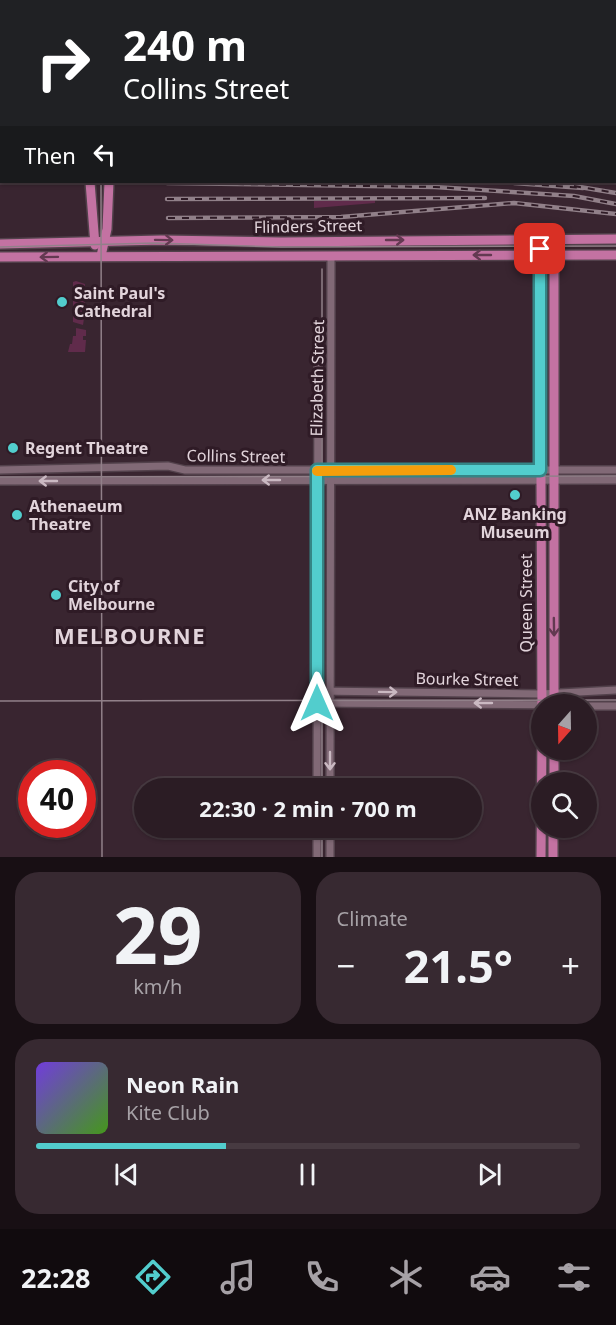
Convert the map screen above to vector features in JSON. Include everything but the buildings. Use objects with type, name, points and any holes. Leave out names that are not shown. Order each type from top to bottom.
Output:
[{"type":"main road","points":[[90,183],[95,242],[99,256]]},
{"type":"main road","points":[[99,256],[105,241],[109,183]]},
{"type":"main road","name":"Flinders Street","points":[[0,244],[105,241],[616,239]]},
{"type":"main road","name":"Queen Street","points":[[540,240],[541,694]]},
{"type":"main road","name":"Queen Street","points":[[554,240],[554,694]]},
{"type":"main road","points":[[281,242],[281,256]]},
{"type":"main road","name":"Flinders Street","points":[[0,257],[616,255]]},
{"type":"main road","points":[[540,279],[554,279]]},
{"type":"main road","points":[[540,414],[553,413]]},
{"type":"main road","points":[[541,520],[554,520]]},
{"type":"main road","points":[[541,857],[542,760]]},
{"type":"main road","points":[[553,857],[554,838]]},
{"type":"street","name":"Elizabeth Street","points":[[330,778],[331,256]]},
{"type":"street","name":"Elizabeth Street","points":[[317,778],[318,361]]},
{"type":"street","name":"Collins Street","points":[[0,470],[170,466],[185,470],[540,470],[553,475],[616,480]]},
{"type":"street","name":"Collins Street","points":[[0,481],[541,480],[553,475],[616,470]]},
{"type":"street","name":"Bourke Street","points":[[593,694],[616,690]]},
{"type":"street","name":"Bourke Street","points":[[317,691],[531,702]]},
{"type":"street","name":"Bourke Street","points":[[317,703],[531,703]]},
{"type":"street","points":[[597,706],[616,706]]},
{"type":"street","points":[[317,838],[317,857]]},
{"type":"street","points":[[330,838],[330,857]]},
{"type":"shaded area","points":[[375,200],[375,203],[314,208],[314,201]]},
{"type":"shaded area","points":[[73,282],[85,284],[85,293],[83,293],[85,308],[82,308],[82,312],[85,312],[83,325],[73,322]]},
{"type":"shaded area","points":[[76,328],[86,330],[86,336],[83,336],[83,340],[86,340],[85,352],[68,352],[73,336],[76,336]]},
{"type":"tram line","points":[[101,183],[102,857]]},
{"type":"tram line","points":[[0,247],[156,243],[281,247],[616,246]]},
{"type":"tram line","points":[[322,269],[322,778]]},
{"type":"tram line","points":[[0,477],[616,476]]},
{"type":"tram line","points":[[0,701],[616,700]]},
{"type":"tram line","points":[[322,838],[322,857]]},
{"type":"railway","points":[[167,183],[435,187],[574,196],[616,204]]},
{"type":"railway","points":[[514,183],[583,188]]},
{"type":"railway","points":[[574,186],[616,193]]},
{"type":"railway","points":[[167,199],[485,198]]},
{"type":"railway","points":[[168,218],[341,217],[514,203],[616,214]]},
{"type":"slow traffic","points":[[317,471],[451,470]]},
{"type":"place","name":"Saint Paul's Cathedral","points":[[62,302]]},
{"type":"place","name":"Regent Theatre","points":[[13,448]]},
{"type":"place","name":"ANZ Banking Museum","points":[[515,495]]},
{"type":"place","name":"Athenaeum Theatre","points":[[17,515]]},
{"type":"place","name":"City of Melbourne","points":[[56,595]]},
{"type":"district","name":"MELBOURNE","points":[[130,635]]},
{"type":"route","points":[[317,703],[317,470],[540,470],[540,249]]}]
